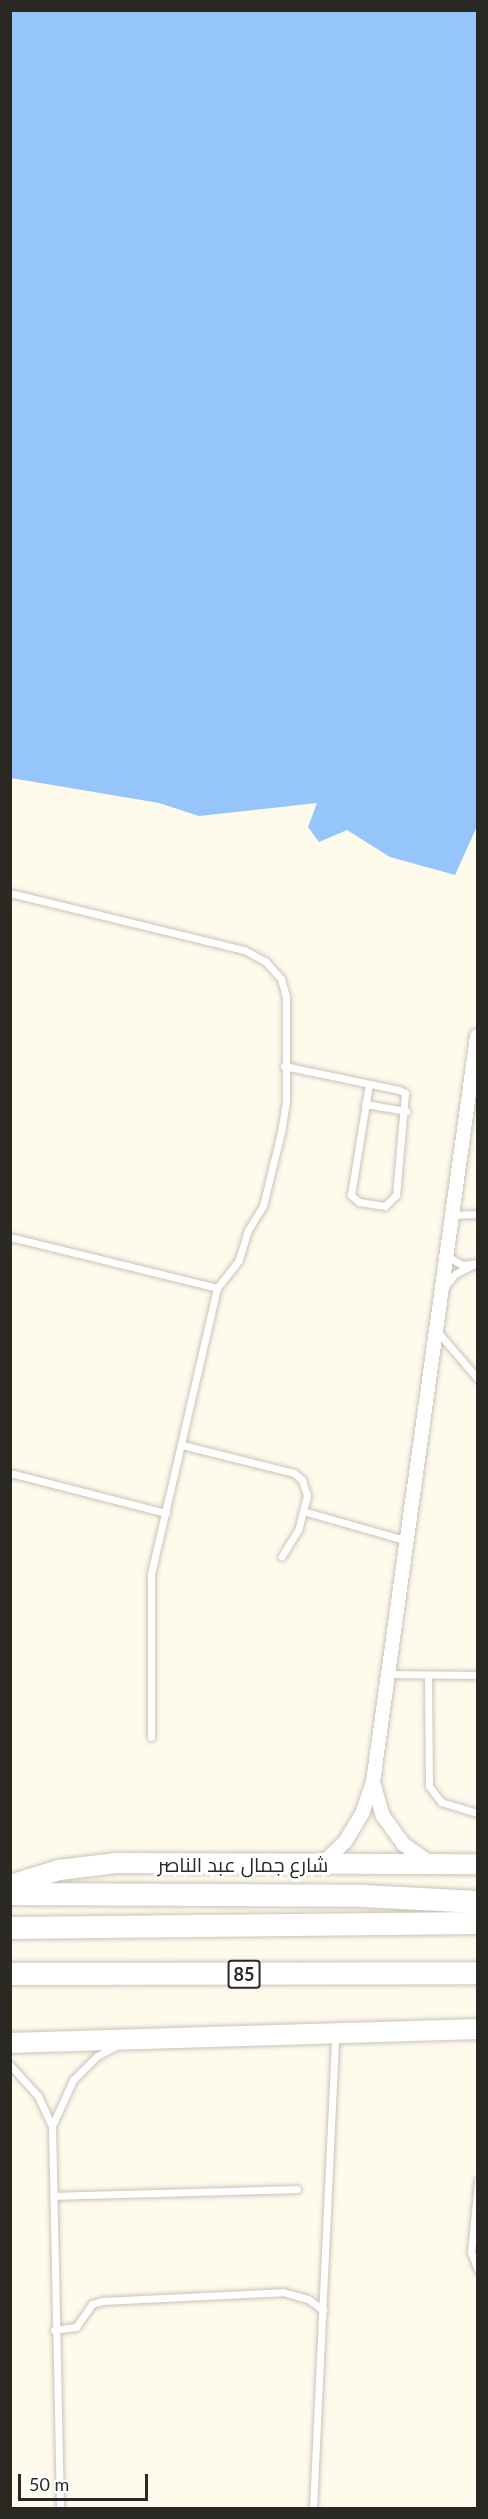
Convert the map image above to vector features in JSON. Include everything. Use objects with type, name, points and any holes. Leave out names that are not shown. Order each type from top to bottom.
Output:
[{"type":"highway","points":[[10,1894],[363,1896],[477,1902]]},
{"type":"highway","points":[[10,1928],[477,1923]]},
{"type":"highway","name":"85","points":[[10,1974],[477,1973]]},
{"type":"highway","points":[[10,1979],[42,1974]]},
{"type":"main road","name":"شارع جمال عبد الناصر","points":[[10,1885],[59,1870],[98,1864],[477,1864]]},
{"type":"main road","points":[[10,2043],[128,2042],[477,2029]]},
{"type":"street","points":[[321,1865],[345,1842],[362,1814],[373,1782],[404,1540],[442,1293],[477,1036]]},
{"type":"street","points":[[373,1782],[383,1816],[403,1844],[431,1864]]},
{"type":"lane","points":[[10,893],[244,950],[265,961],[281,979],[286,997],[284,1066],[286,1101],[263,1206],[248,1230],[239,1260],[218,1288],[151,1575],[151,1737]]},
{"type":"lane","points":[[284,1066],[369,1084],[402,1091],[406,1111],[396,1195],[389,1205],[381,1206],[355,1201],[351,1195],[369,1084]]},
{"type":"lane","points":[[365,1104],[406,1111]]},
{"type":"lane","points":[[452,1215],[477,1214]]},
{"type":"lane","points":[[10,1237],[218,1288]]},
{"type":"lane","points":[[447,1256],[462,1265],[475,1264]]},
{"type":"lane","points":[[442,1293],[455,1274],[475,1264]]},
{"type":"lane","points":[[436,1330],[477,1379]]},
{"type":"lane","points":[[182,1444],[294,1473],[307,1488],[298,1530],[282,1556]]},
{"type":"lane","points":[[10,1473],[166,1513]]},
{"type":"lane","points":[[303,1511],[404,1540]]},
{"type":"lane","points":[[386,1674],[477,1675]]},
{"type":"lane","points":[[428,1675],[429,1786],[441,1802],[477,1813]]},
{"type":"lane","points":[[313,2508],[335,2034]]},
{"type":"lane","points":[[60,2508],[54,2330],[52,2126],[64,2094],[78,2073],[97,2056],[128,2042]]},
{"type":"lane","points":[[10,2065],[38,2096],[52,2126]]},
{"type":"lane","points":[[477,2181],[471,2252],[477,2270]]},
{"type":"lane","points":[[52,2196],[297,2189]]},
{"type":"lane","points":[[54,2330],[76,2327],[92,2304],[102,2301],[284,2292],[308,2299],[323,2310]]},
{"type":"water","points":[[10,11],[477,11],[478,824],[455,875],[390,857],[347,830],[319,842],[308,827],[317,803],[199,816],[159,803],[11,778]]}]
